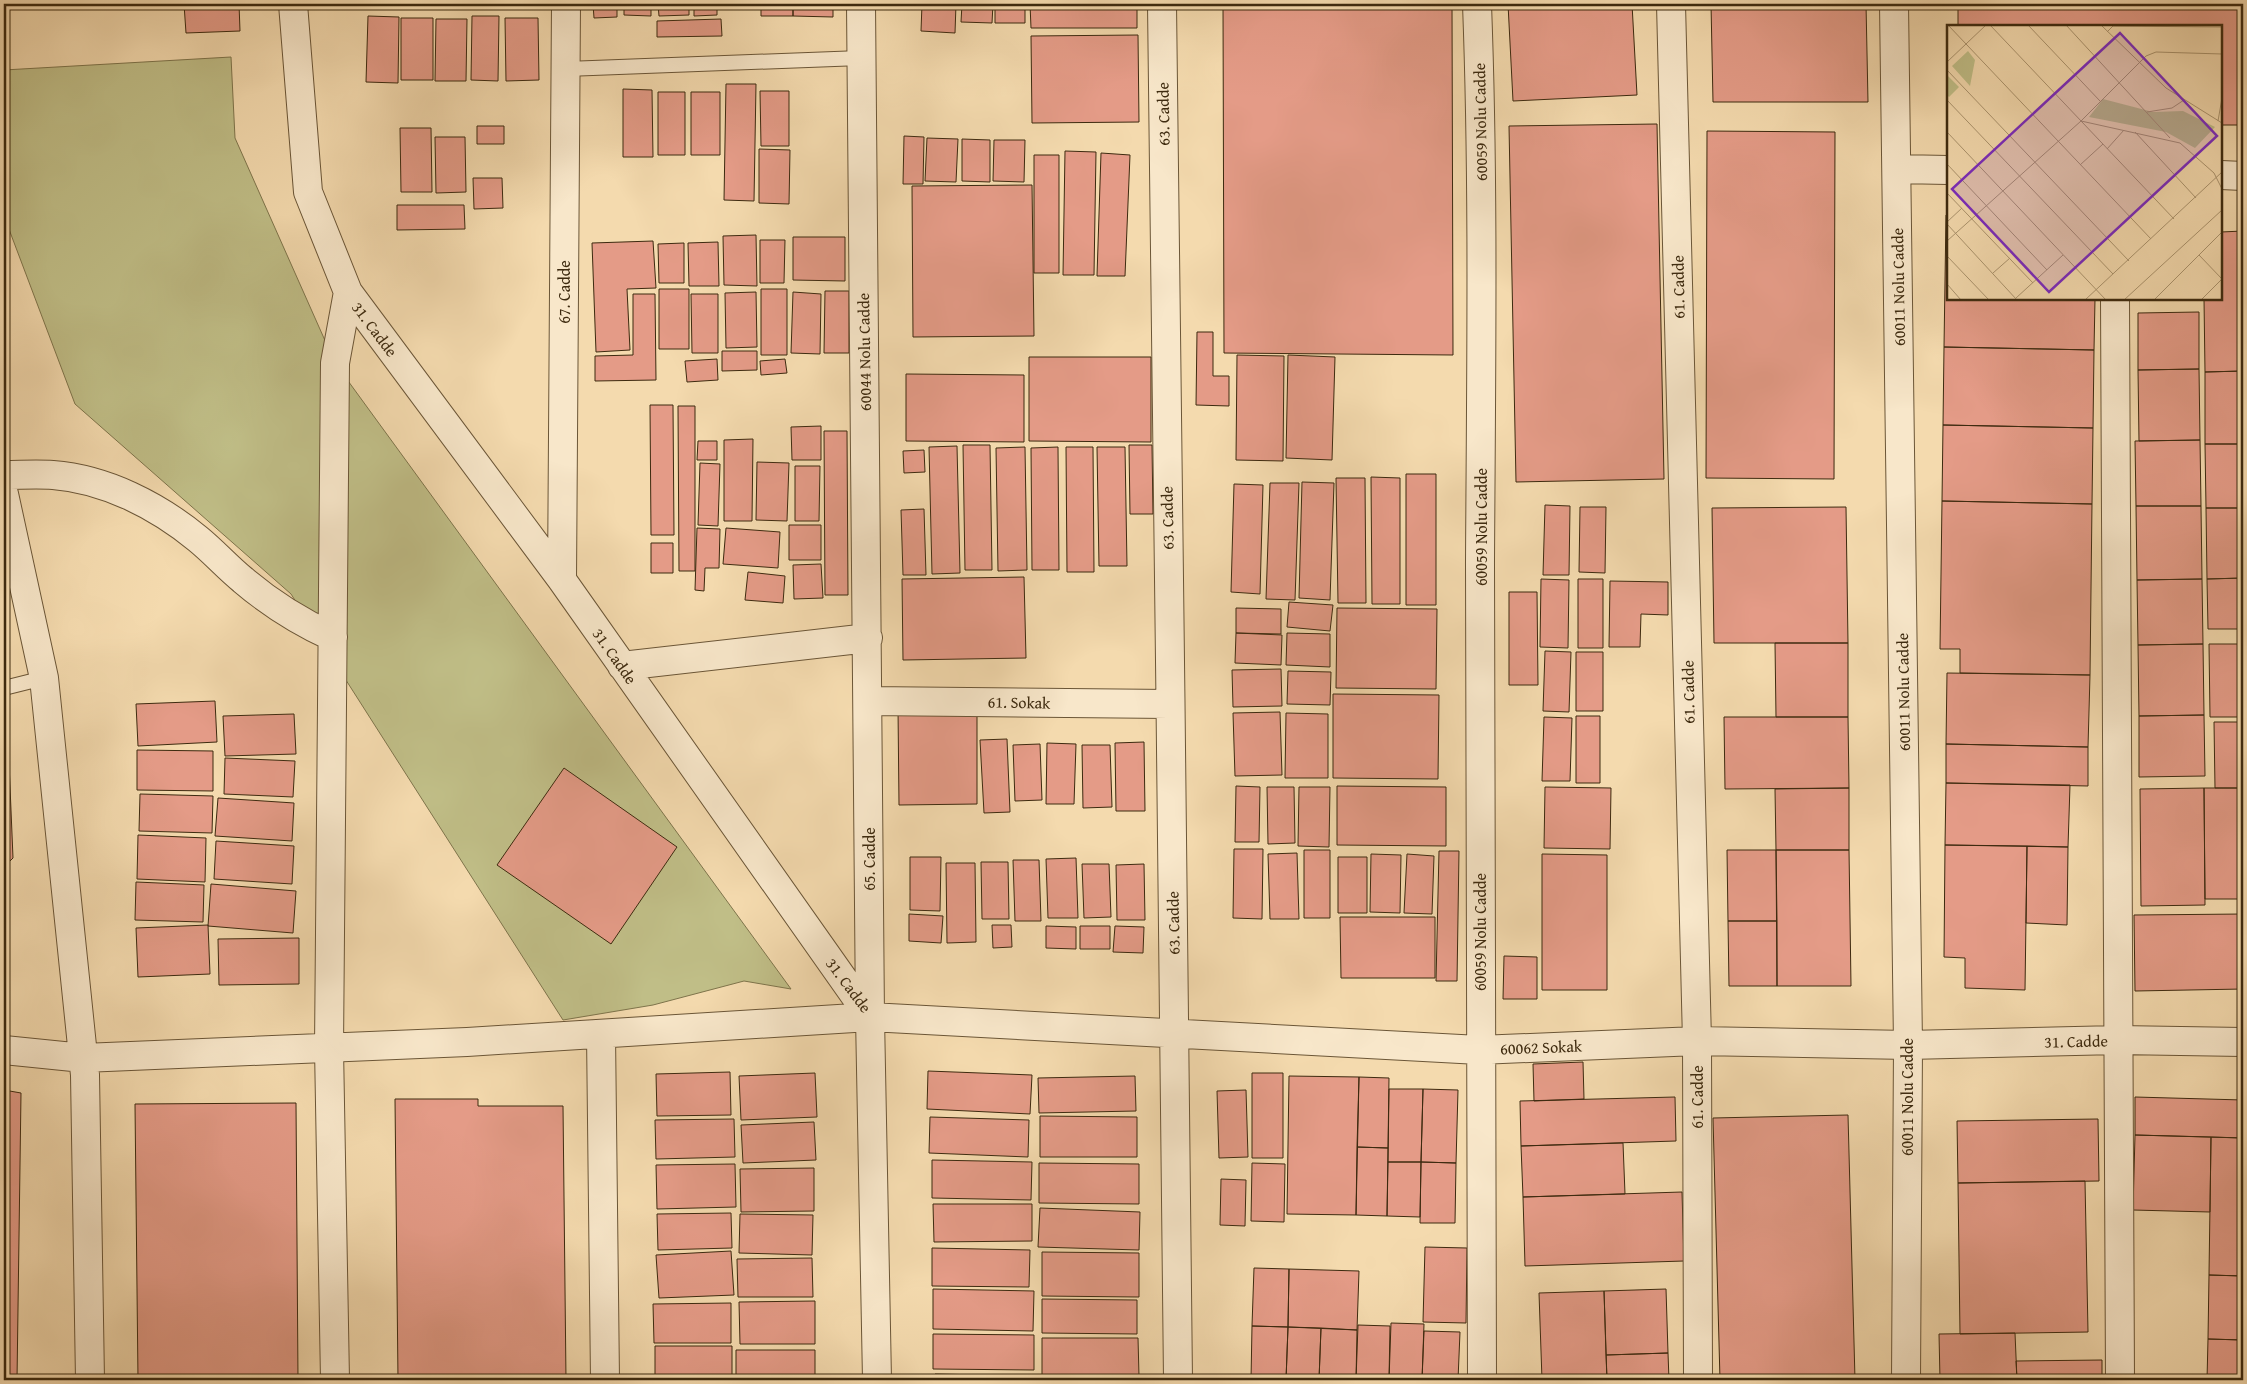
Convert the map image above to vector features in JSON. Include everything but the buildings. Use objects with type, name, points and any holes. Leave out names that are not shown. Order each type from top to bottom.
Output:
[{"type":"street","name":"31. Cadde","points":[[293,4],[308,192],[348,292],[562,580],[870,1016],[1175,1033]]},
{"type":"street","name":"67. Cadde","points":[[562,580],[566,4]]},
{"type":"street","name":"60044 Nolu Cadde","points":[[861,4],[868,701]]},
{"type":"street","name":"63. Cadde","points":[[1162,4],[1178,1380]]},
{"type":"street","name":"60059 Nolu Cadde","points":[[1477,4],[1481,102],[1482,322],[1479,1050],[1482,1380]]},
{"type":"street","name":"61. Cadde","points":[[1671,4],[1697,1041],[1698,1380]]},
{"type":"street","name":"60011 Nolu Cadde","points":[[1894,4],[1908,1044],[1906,1380]]},
{"type":"street","points":[[1897,169],[1947,170]]},
{"type":"street","points":[[2222,175],[2243,176]]},
{"type":"street","points":[[334,1380],[329,1048],[335,363],[348,292]]},
{"type":"street","points":[[2115,300],[2120,1380]]},
{"type":"street","points":[[4,475],[54,475],[78,479],[103,485],[136,500],[168,517],[197,538],[241,579],[265,598],[304,623],[333,637]]},
{"type":"street","points":[[4,494],[44,678],[83,1058],[90,1380]]},
{"type":"street","points":[[622,666],[868,638]]},
{"type":"street","name":"61. Sokak","points":[[868,701],[1169,704]]},
{"type":"street","name":"65. Cadde","points":[[868,701],[870,1016],[876,1380]]},
{"type":"street","points":[[4,1050],[83,1058],[467,1042],[870,1016]]},
{"type":"street","name":"60062 Sokak","points":[[1175,1033],[1479,1050],[1697,1041],[1908,1044]]},
{"type":"street","points":[[601,1034],[606,1380]]},
{"type":"street","name":"31. Cadde","points":[[1908,1044],[2118,1040],[2243,1042]]},
{"type":"lane","points":[[566,69],[861,58]]},
{"type":"lane","points":[[4,688],[44,678]]},
{"type":"shaded area","points":[[231,57],[235,138],[335,363],[791,989],[744,981],[653,1005],[563,1020],[291,594],[75,404],[4,216],[4,70]]}]
